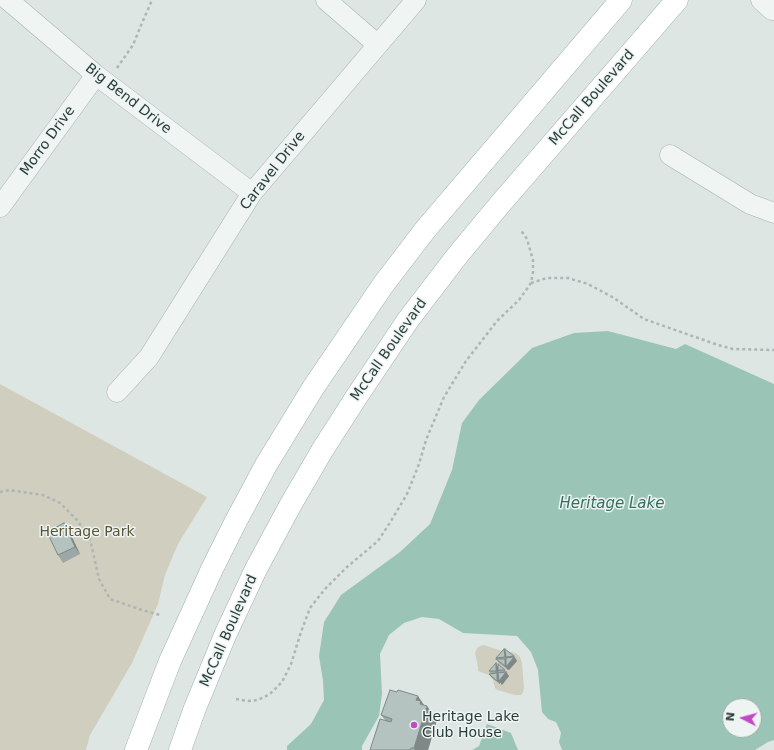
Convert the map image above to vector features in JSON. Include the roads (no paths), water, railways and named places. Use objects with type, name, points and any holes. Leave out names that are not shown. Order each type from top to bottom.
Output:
[{"type":"main road","points":[[136,750],[170,662],[212,569],[236,520],[266,465],[313,388],[383,285],[425,230],[621,0]]},
{"type":"main road","name":"McCall Boulevard","points":[[180,750],[195,708],[226,633],[256,569],[323,449],[357,396],[408,320],[457,256],[677,0]]},
{"type":"street","name":"Big Bend Drive","points":[[8,0],[101,79],[252,193]]},
{"type":"street","points":[[326,0],[378,45]]},
{"type":"street","name":"Caravel Drive","points":[[117,392],[148,357],[252,193],[416,0]]},
{"type":"street","points":[[761,0],[772,10],[774,10]]},
{"type":"street","name":"Morro Drive","points":[[0,208],[101,79]]},
{"type":"street","points":[[670,155],[750,204],[774,213]]},
{"type":"water","name":"Heritage Lake","points":[[608,331],[676,349],[685,344],[774,384],[774,740],[755,750],[562,750],[559,742],[561,733],[556,722],[548,719],[542,712],[538,670],[531,652],[517,636],[463,633],[439,619],[422,617],[404,623],[389,635],[380,654],[382,694],[379,716],[362,746],[362,750],[287,750],[287,746],[311,724],[324,700],[319,656],[324,622],[341,595],[400,552],[430,524],[452,470],[462,423],[479,400],[532,348],[574,333]]},
{"type":"water","points":[[487,724],[511,733],[518,750],[472,750],[479,746]]},
{"type":"place","name":"Heritage Lake Club House","points":[[414,725]]},
{"type":"park label","name":"Heritage Park","points":[[87,532]]}]
